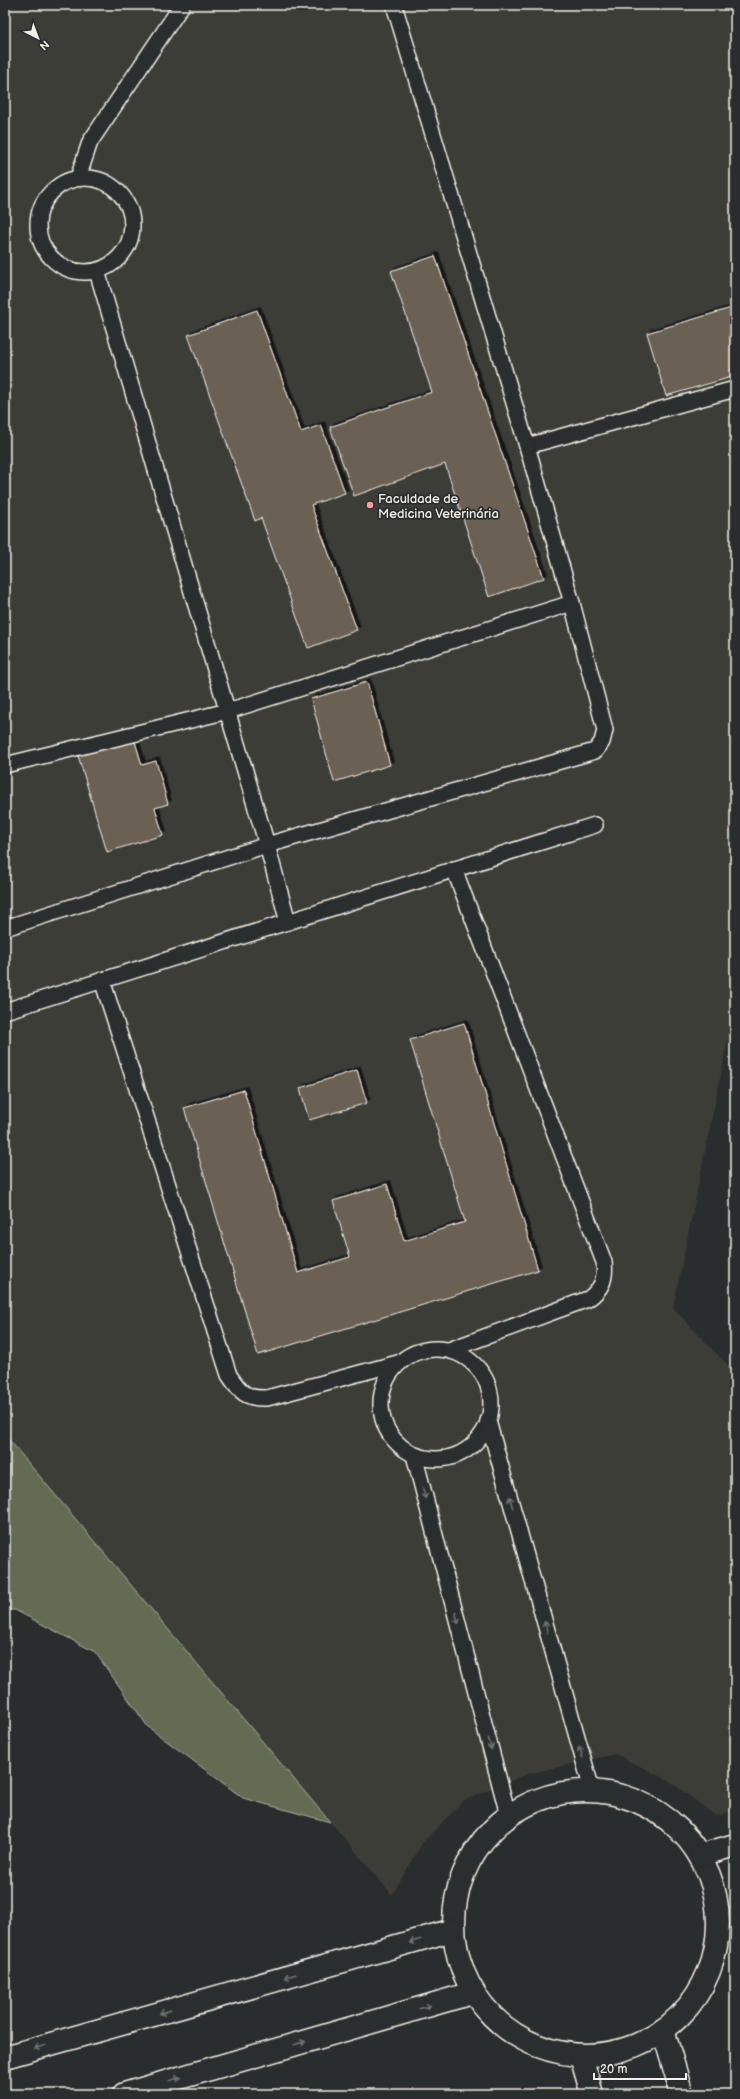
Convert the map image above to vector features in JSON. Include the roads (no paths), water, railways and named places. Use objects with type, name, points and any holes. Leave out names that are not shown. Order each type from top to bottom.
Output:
[{"type":"street","points":[[592,1790],[635,1799],[673,1821],[701,1855],[727,1914],[713,1960],[694,1999],[663,2030],[624,2050],[581,2056],[539,2047],[501,2026],[472,1993],[459,1963],[453,1930],[458,1887],[477,1847],[508,1815],[548,1795],[592,1790]]},
{"type":"street","points":[[701,1855],[735,1845]]},
{"type":"street","points":[[5,2057],[453,1930]]},
{"type":"street","points":[[124,2094],[472,1993]]},
{"type":"street","points":[[663,2030],[682,2094]]},
{"type":"street","points":[[581,2056],[592,2094]]},
{"type":"lane","points":[[78,178],[90,142],[182,5]]},
{"type":"lane","points":[[5,928],[267,844],[595,752],[602,742],[605,730],[572,603],[527,446],[394,5]]},
{"type":"lane","points":[[78,178],[94,178],[108,184],[121,194],[129,208],[132,223],[130,239],[123,253],[111,264],[97,271],[81,272],[66,269],[53,261],[44,249],[38,235],[38,220],[42,205],[51,192],[63,183],[78,178]]},
{"type":"lane","points":[[97,271],[228,711],[288,922]]},
{"type":"lane","points":[[527,446],[735,389]]},
{"type":"lane","points":[[5,765],[228,711],[572,603]]},
{"type":"lane","points":[[5,1010],[595,825]]},
{"type":"lane","points":[[449,1350],[588,1299],[596,1294],[602,1285],[606,1274],[604,1262],[454,869]]},
{"type":"lane","points":[[102,980],[227,1368],[236,1385],[244,1394],[254,1398],[267,1398],[398,1364],[419,1352],[431,1349],[449,1350],[466,1357],[479,1369],[488,1385],[491,1403],[488,1421],[480,1437],[466,1450],[450,1457],[432,1459],[414,1455],[398,1445],[391,1436],[381,1414],[381,1395],[387,1378],[398,1364]]},
{"type":"lane","points":[[488,1421],[592,1790]]},
{"type":"lane","points":[[414,1455],[508,1815]]},
{"type":"place","name":"Faculdade de Medicina Veterinária","points":[[370,505]]}]
